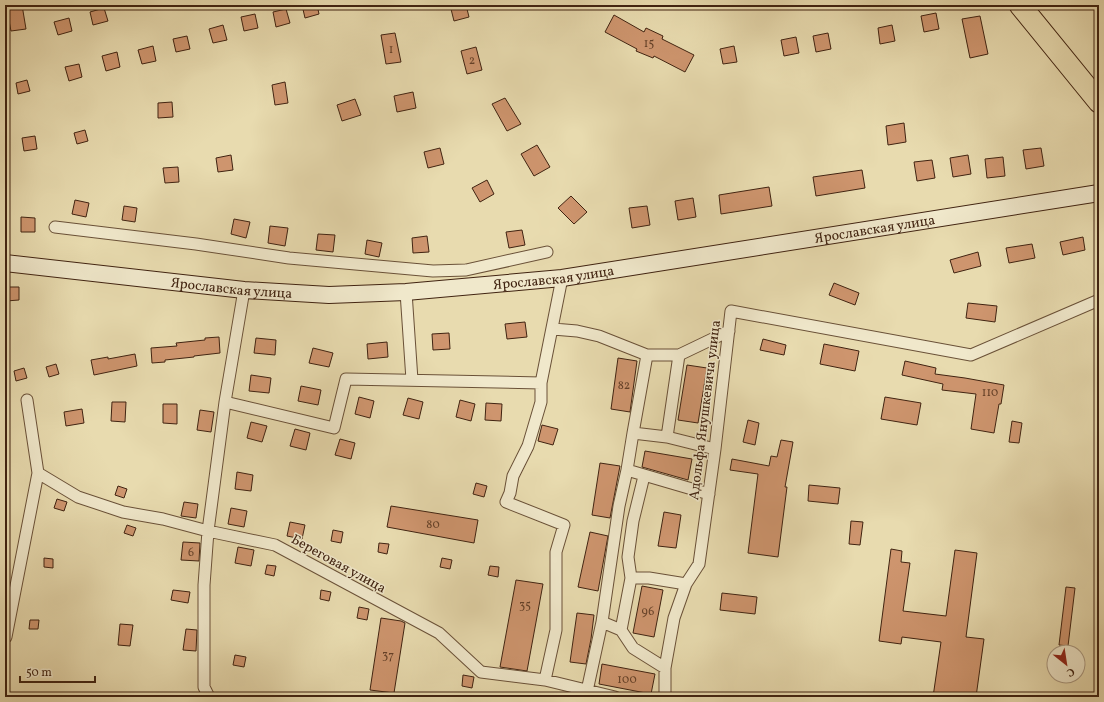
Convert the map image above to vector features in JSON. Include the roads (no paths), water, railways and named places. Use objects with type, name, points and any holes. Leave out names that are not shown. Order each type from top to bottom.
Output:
[{"type":"highway","points":[[1020,5],[1099,102]]},
{"type":"main road","name":"Ярославская улица","points":[[5,263],[244,290],[329,295],[406,292],[562,278],[1099,193]]},
{"type":"street","points":[[55,227],[196,244],[289,258],[433,271],[466,270],[547,252]]},
{"type":"street","points":[[545,680],[556,630],[556,552],[564,525],[506,502],[510,493],[513,476],[528,446],[540,402],[541,383],[562,278]]},
{"type":"street","points":[[209,697],[204,687],[204,585],[208,531],[225,402],[244,290]]},
{"type":"street","points":[[406,292],[412,380]]},
{"type":"street","name":"Адольфа Янушкевича улица","points":[[665,697],[665,668],[674,618],[686,584],[699,564],[715,449],[731,311],[971,355],[1099,300]]},
{"type":"street","points":[[552,329],[599,336],[647,355],[678,355],[729,331]]},
{"type":"street","points":[[587,691],[602,622],[619,506],[627,470],[647,355]]},
{"type":"street","points":[[667,437],[678,355]]},
{"type":"street","points":[[225,402],[334,428],[346,379],[541,383]]},
{"type":"street","points":[[6,637],[38,473],[27,400]]},
{"type":"street","points":[[633,433],[667,437],[715,449]]},
{"type":"street","points":[[627,470],[709,494]]},
{"type":"street","name":"Береговая улица","points":[[38,473],[78,497],[123,512],[163,519],[208,531],[275,545],[439,634],[480,672],[545,680],[615,697]]},
{"type":"street","points":[[621,630],[631,578],[628,557],[633,521],[644,476]]},
{"type":"street","points":[[631,578],[649,578],[686,584]]},
{"type":"street","points":[[602,622],[621,630],[633,648],[665,668]]}]
